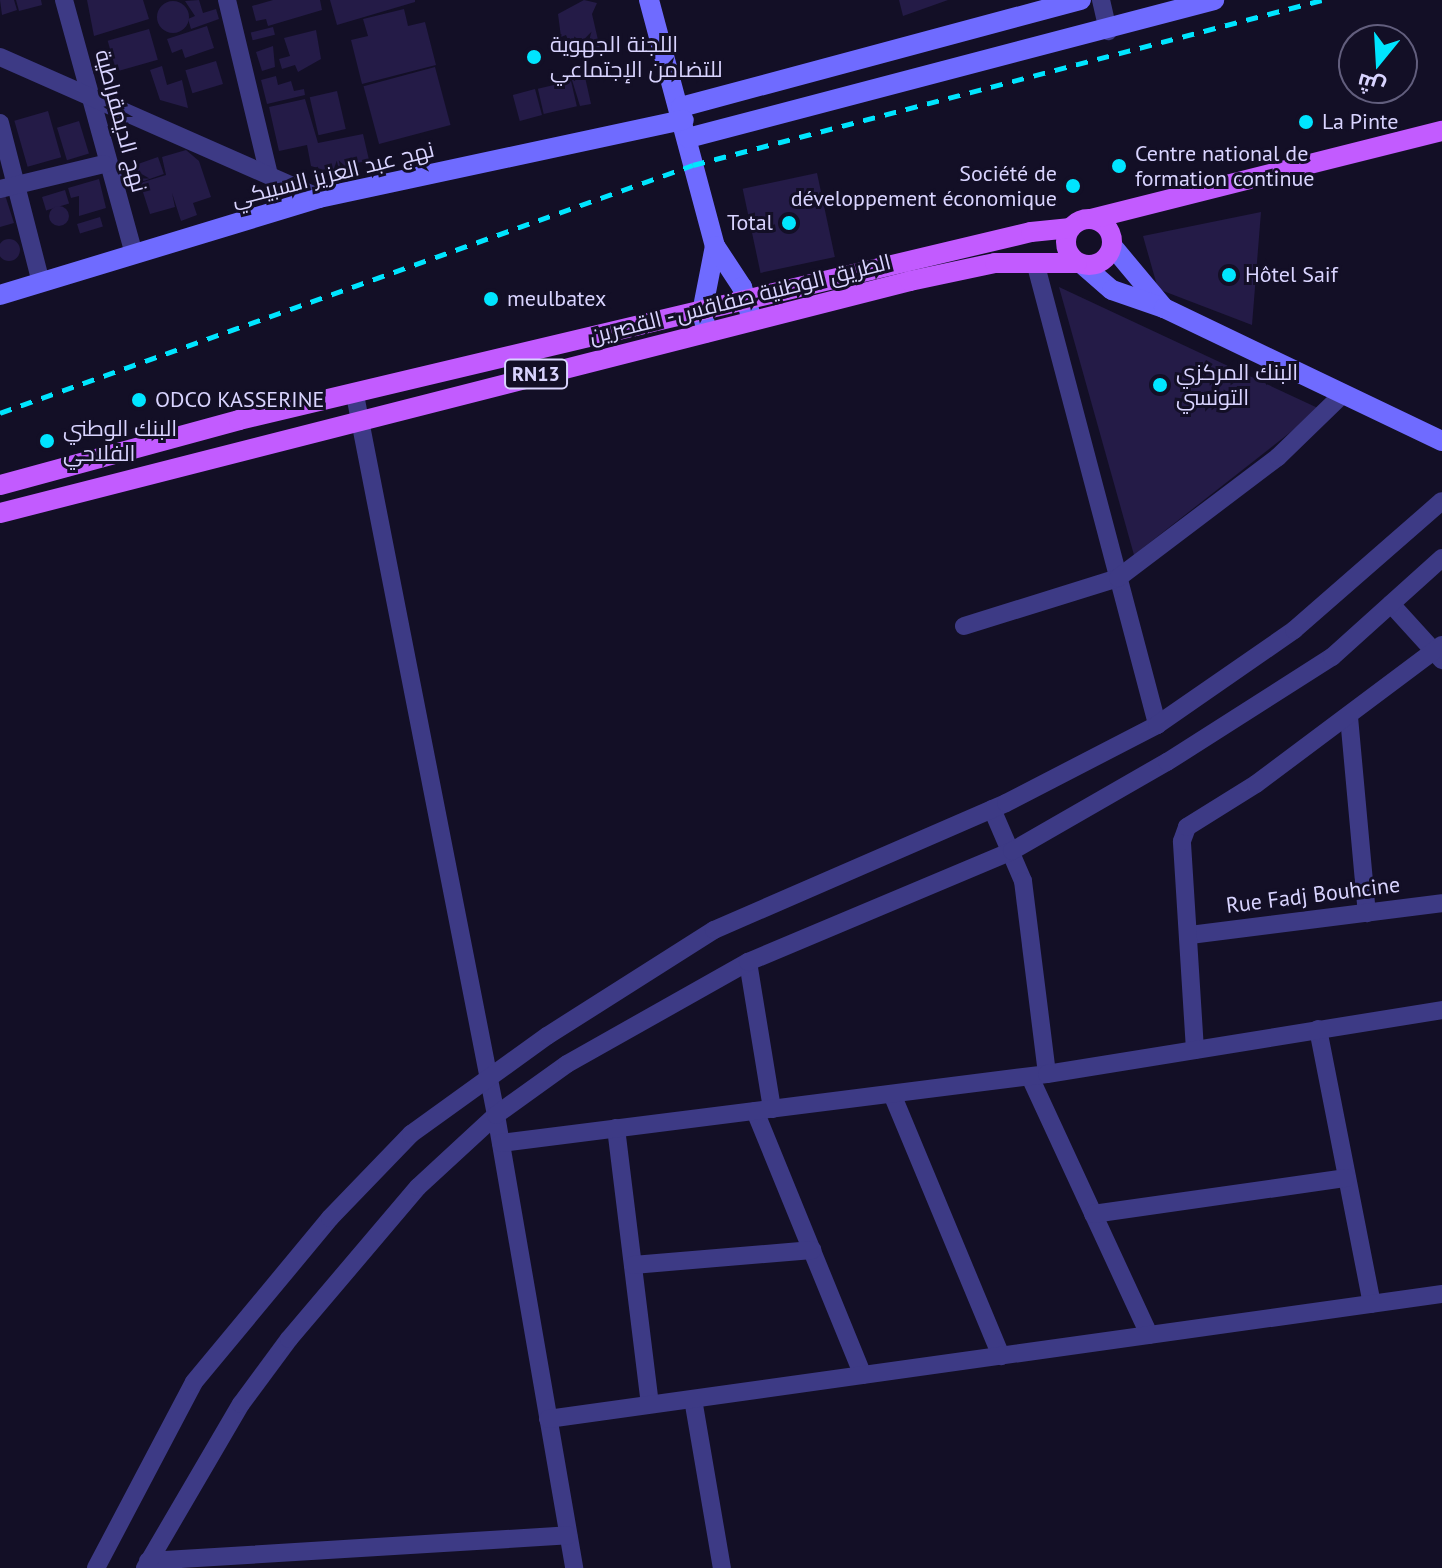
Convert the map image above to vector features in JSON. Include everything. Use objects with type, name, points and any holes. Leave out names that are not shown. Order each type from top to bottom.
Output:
[{"type":"main road","name":"RN13","points":[[1071,228],[1091,219],[1442,131]]},
{"type":"main road","name":"RN13","points":[[1080,264],[1099,264],[1113,243],[1160,203]]},
{"type":"main road","points":[[1091,219],[1106,225],[1113,243]]},
{"type":"main road","points":[[1071,228],[1066,242],[1080,264]]},
{"type":"main road","name":"الطريق الوطنية صفاقس - القصرين","points":[[0,513],[360,421],[1031,232],[1071,228]]},
{"type":"main road","name":"الطريق الوطنية صفاقس - القصرين","points":[[750,310],[995,263],[1080,264]]},
{"type":"main road","name":"الطريق الوطنية صفاقس - القصرين","points":[[0,485],[355,395],[704,322]]},
{"type":"main road","points":[[96,460],[101,485]]},
{"type":"street","name":"نهج الديمقراطية","points":[[64,0],[91,98],[104,164],[134,254]]},
{"type":"street","points":[[227,0],[269,175]]},
{"type":"street","points":[[649,0],[715,246],[750,310]]},
{"type":"street","name":"نهج عبد العزيز السبيكي","points":[[684,122],[1081,0]]},
{"type":"street","points":[[1101,0],[1108,31]]},
{"type":"street","name":"نهج عبد العزيز السبيكي","points":[[0,295],[40,279],[319,198],[1108,31],[1214,0]]},
{"type":"street","points":[[0,57],[319,198]]},
{"type":"street","points":[[0,123],[9,187],[40,279]]},
{"type":"street","points":[[9,187],[104,164]]},
{"type":"street","points":[[1113,243],[1164,308]]},
{"type":"street","points":[[704,322],[715,246]]},
{"type":"street","points":[[1035,262],[1157,725]]},
{"type":"street","points":[[1080,264],[1112,290],[1164,308],[1442,441]]},
{"type":"street","points":[[355,395],[485,1079],[496,1115],[574,1568]]},
{"type":"street","points":[[964,626],[1118,578],[1278,457],[1342,395]]},
{"type":"street","points":[[96,1568],[194,1382],[330,1218],[411,1134],[485,1079],[714,930],[992,809],[1157,725],[1294,630],[1442,501]]},
{"type":"street","points":[[147,1564],[241,1404],[289,1339],[397,1211],[496,1115],[567,1064],[748,962],[1012,851],[1332,657],[1442,558]]},
{"type":"street","points":[[1195,1050],[1182,841],[1187,827],[1349,717],[1439,651],[1391,604]]},
{"type":"street","points":[[1349,717],[1367,913]]},
{"type":"street","points":[[992,809],[1023,881],[1038,1076],[1093,1214],[1149,1335]]},
{"type":"street","name":"Rue Fadj Bouhcine","points":[[1190,935],[1442,903]]},
{"type":"street","points":[[748,962],[764,1110],[812,1250],[863,1375]]},
{"type":"street","points":[[501,1143],[1038,1076],[1442,1010]]},
{"type":"street","points":[[1318,1029],[1372,1304]]},
{"type":"street","points":[[892,1094],[1001,1356]]},
{"type":"street","points":[[616,1128],[650,1404]]},
{"type":"street","points":[[1093,1214],[1346,1178]]},
{"type":"street","points":[[633,1265],[812,1250]]},
{"type":"street","points":[[548,1419],[1442,1294]]},
{"type":"street","points":[[693,1399],[722,1568]]},
{"type":"street","points":[[147,1564],[568,1535]]},
{"type":"building","points":[[0,0],[14,0],[17,10],[2,15]]},
{"type":"building","points":[[16,0],[41,0],[42,5],[19,11]]},
{"type":"building","points":[[87,0],[143,0],[149,19],[94,36]]},
{"type":"building","points":[[199,0],[203,13],[216,9],[219,19],[191,29],[188,19],[195,16],[185,1]]},
{"type":"building","points":[[273,0],[320,0],[322,10],[268,26],[266,19],[256,21],[252,6]]},
{"type":"building","points":[[330,0],[415,0],[415,2],[337,25]]},
{"type":"building","points":[[584,0],[597,3],[592,14],[601,53],[576,59],[566,35],[561,37],[558,14]]},
{"type":"building","points":[[899,0],[948,0],[903,16]]},
{"type":"building","points":[[173,1],[184,6],[189,17],[184,28],[173,33],[162,28],[157,17],[162,6]]},
{"type":"building","points":[[404,9],[408,26],[425,22],[436,65],[362,84],[351,40],[368,36],[363,19]]},
{"type":"building","points":[[207,26],[214,48],[185,58],[182,49],[172,53],[167,39]]},
{"type":"building","points":[[273,27],[275,35],[253,40],[251,33]]},
{"type":"building","points":[[149,29],[158,60],[116,72],[108,41]]},
{"type":"building","points":[[316,30],[321,59],[298,72],[295,65],[282,69],[279,59],[290,56],[284,38]]},
{"type":"building","points":[[273,46],[275,67],[262,71],[256,52]]},
{"type":"building","points":[[216,61],[223,84],[192,93],[185,70]]},
{"type":"building","points":[[162,66],[167,85],[182,80],[188,108],[160,100],[150,70]]},
{"type":"building","points":[[435,67],[451,125],[379,144],[364,86]]},
{"type":"building","points":[[276,76],[278,85],[291,81],[294,91],[304,89],[305,95],[267,104],[261,80]]},
{"type":"building","points":[[585,77],[591,104],[580,106],[572,80]]},
{"type":"building","points":[[571,81],[577,106],[544,114],[538,89]]},
{"type":"building","points":[[535,89],[542,115],[520,121],[513,95]]},
{"type":"building","points":[[337,91],[346,129],[318,135],[310,97]]},
{"type":"building","points":[[305,99],[318,143],[363,134],[369,160],[327,171],[311,166],[307,145],[279,151],[269,107]]},
{"type":"building","points":[[48,111],[61,157],[28,167],[14,121]]},
{"type":"building","points":[[79,121],[89,154],[67,160],[57,128]]},
{"type":"building","points":[[186,150],[199,161],[211,197],[193,203],[197,215],[181,221],[172,193],[175,207],[150,214],[140,183],[166,175],[162,157]]},
{"type":"building","points":[[158,157],[164,174],[140,182],[134,165]]},
{"type":"building","points":[[817,173],[835,257],[761,273],[743,189]]},
{"type":"building","points":[[99,179],[106,208],[79,216],[79,196],[71,198],[68,188]]},
{"type":"building","points":[[65,190],[69,203],[46,210],[42,197]]},
{"type":"building","points":[[5,195],[14,223],[0,227],[0,197]]},
{"type":"building","points":[[59,206],[66,209],[69,216],[66,223],[59,226],[52,223],[49,216],[52,209]]},
{"type":"building","points":[[1261,212],[1252,325],[1158,289],[1143,236]]},
{"type":"building","points":[[100,217],[103,227],[80,234],[77,224]]},
{"type":"building","points":[[9,239],[17,242],[20,250],[17,258],[9,261],[1,258],[-2,250],[1,242]]},
{"type":"building","points":[[1059,287],[1320,409],[1134,555]]},
{"type":"railway","points":[[0,413],[693,165],[1322,0]]},
{"type":"place","name":"اللجنة الجهوية للتضامن الإجتماعي","points":[[534,57]]},
{"type":"place","name":"La Pinte","points":[[1306,122]]},
{"type":"place","name":"Centre national de formation continue","points":[[1119,166]]},
{"type":"place","name":"Société de développement économique","points":[[1073,186]]},
{"type":"place","name":"Total","points":[[789,223]]},
{"type":"place","name":"Hôtel Saif","points":[[1229,275]]},
{"type":"place","name":"meulbatex","points":[[491,299]]},
{"type":"place","name":"البنك المركزي التونسي","points":[[1160,385]]},
{"type":"place","name":"ODCO KASSERINE","points":[[139,400]]},
{"type":"place","name":"البنك الوطني الفلاحي","points":[[47,441]]}]
